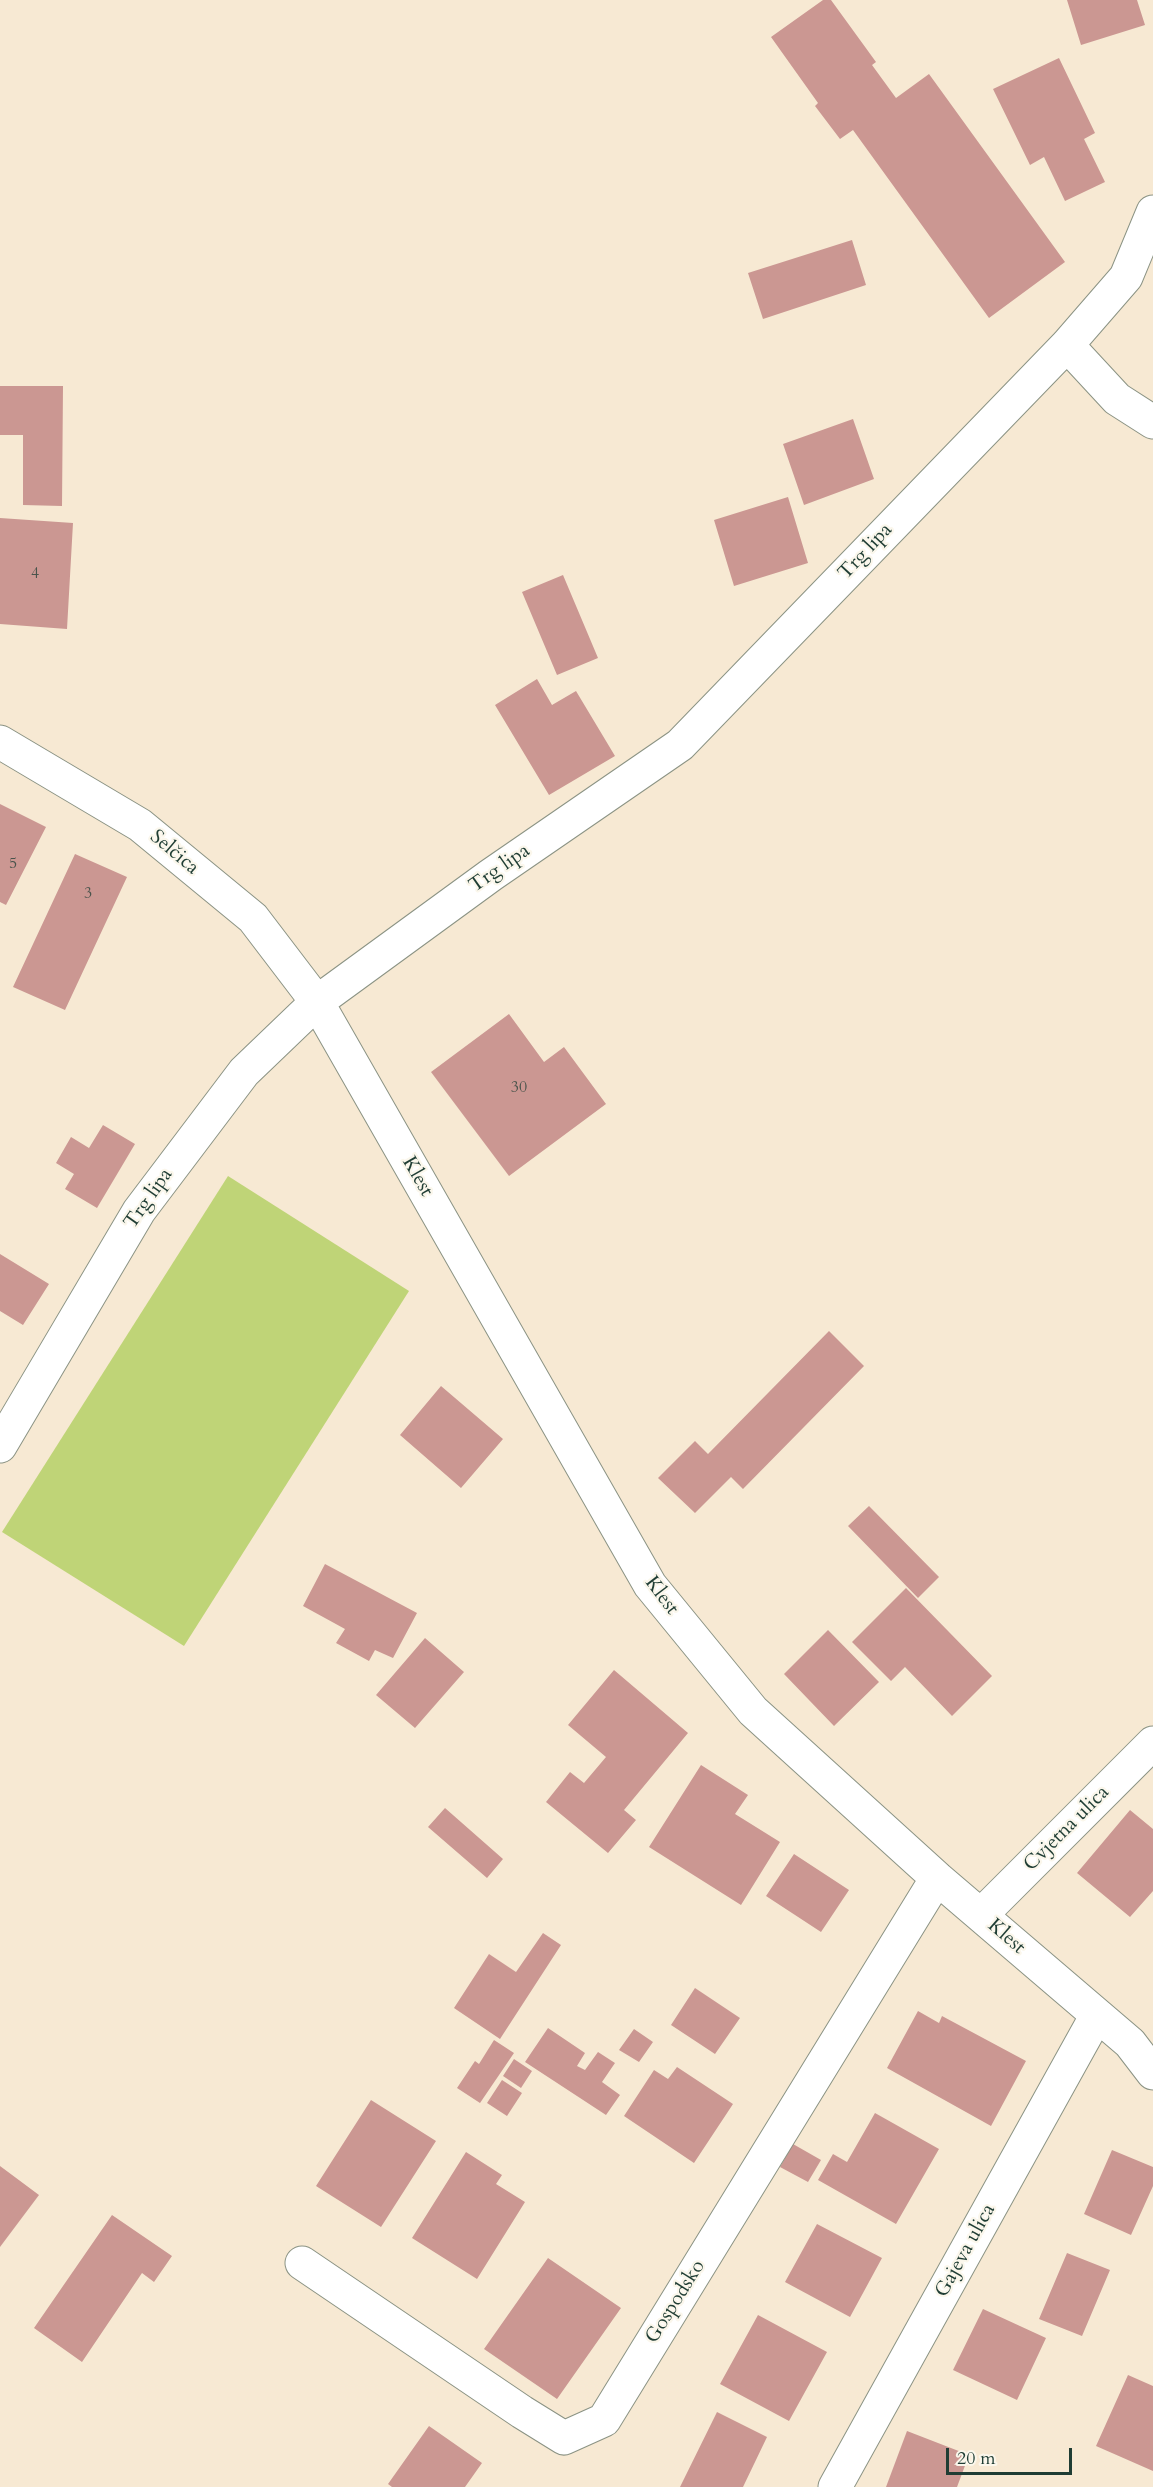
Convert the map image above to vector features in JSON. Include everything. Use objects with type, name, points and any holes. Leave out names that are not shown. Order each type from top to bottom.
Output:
[{"type":"street","name":"Trg lipa","points":[[0,1446],[139,1211],[244,1072],[317,1002],[491,875],[680,745],[1067,345],[1126,277],[1153,212]]},
{"type":"street","points":[[1067,345],[1117,399],[1153,422]]},
{"type":"street","name":"Selčica","points":[[0,742],[140,825],[253,918],[317,1002]]},
{"type":"street","name":"Klest","points":[[317,1002],[650,1585],[753,1711],[936,1878],[1130,2043],[1153,2073]]},
{"type":"street","name":"Cvjetna ulica","points":[[981,1915],[1153,1743]]},
{"type":"street","name":"Gospodsko","points":[[303,2263],[564,2438],[604,2420],[936,1878]]},
{"type":"street","name":"Gajeva ulica","points":[[835,2487],[1097,2015]]},
{"type":"green space","points":[[228,1176],[409,1291],[184,1646],[2,1532]]},
{"type":"building","points":[[823,0],[831,0],[876,62],[872,65],[896,98],[929,74],[1065,262],[989,318],[853,130],[840,139],[815,106],[818,103],[771,37]]},
{"type":"building","points":[[1067,0],[1137,0],[1145,25],[1081,45]]},
{"type":"building","points":[[1059,58],[1095,133],[1084,139],[1105,182],[1065,201],[1044,157],[1030,165],[993,89]]},
{"type":"building","points":[[852,240],[866,285],[763,319],[748,273]]},
{"type":"building","points":[[0,386],[63,386],[62,506],[23,505],[23,435],[0,435]]},
{"type":"building","points":[[853,419],[874,479],[804,505],[783,444]]},
{"type":"building","points":[[788,497],[808,563],[734,586],[714,520]]},
{"type":"building","points":[[0,518],[73,523],[67,629],[0,624]]},
{"type":"building","points":[[563,575],[598,658],[557,675],[522,592]]},
{"type":"building","points":[[537,679],[552,705],[576,691],[615,756],[549,795],[495,705]]},
{"type":"building","points":[[0,804],[46,827],[6,905],[0,902]]},
{"type":"building","points":[[75,854],[127,877],[65,1010],[13,987]]},
{"type":"building","points":[[509,1014],[544,1062],[564,1047],[606,1104],[509,1176],[431,1072]]},
{"type":"building","points":[[103,1125],[135,1144],[97,1208],[65,1189],[74,1174],[56,1163],[71,1137],[89,1148]]},
{"type":"building","points":[[0,1254],[49,1284],[23,1325],[0,1311]]},
{"type":"building","points":[[829,1331],[864,1366],[743,1489],[731,1477],[695,1513],[658,1478],[695,1441],[708,1454]]},
{"type":"building","points":[[441,1386],[503,1439],[461,1488],[400,1435]]},
{"type":"building","points":[[869,1506],[939,1577],[918,1598],[848,1526]]},
{"type":"building","points":[[325,1564],[417,1613],[393,1658],[375,1650],[369,1661],[336,1643],[345,1629],[303,1606]]},
{"type":"building","points":[[906,1588],[992,1676],[952,1716],[905,1667],[891,1681],[852,1642]]},
{"type":"building","points":[[828,1630],[879,1682],[834,1726],[784,1674]]},
{"type":"building","points":[[425,1638],[464,1672],[415,1728],[376,1695]]},
{"type":"building","points":[[614,1670],[688,1733],[624,1810],[636,1820],[608,1853],[546,1802],[570,1772],[584,1783],[606,1757],[568,1725]]},
{"type":"building","points":[[701,1765],[748,1795],[735,1814],[780,1842],[741,1905],[649,1847]]},
{"type":"building","points":[[445,1808],[503,1859],[487,1878],[428,1827]]},
{"type":"building","points":[[1130,1810],[1153,1829],[1153,1891],[1130,1917],[1077,1873]]},
{"type":"building","points":[[794,1854],[849,1890],[821,1932],[766,1896]]},
{"type":"building","points":[[543,1933],[561,1945],[500,2039],[454,2008],[489,1954],[516,1972]]},
{"type":"building","points":[[695,1988],[740,2018],[715,2054],[671,2025]]},
{"type":"building","points":[[918,2011],[939,2023],[942,2016],[1026,2061],[991,2126],[887,2068]]},
{"type":"building","points":[[548,2028],[585,2053],[577,2066],[585,2070],[598,2052],[615,2063],[602,2082],[620,2095],[606,2115],[525,2062]]},
{"type":"building","points":[[634,2029],[653,2042],[639,2062],[619,2050]]},
{"type":"building","points":[[494,2040],[514,2053],[480,2103],[457,2088],[475,2061],[479,2064]]},
{"type":"building","points":[[514,2059],[532,2071],[521,2088],[503,2076]]},
{"type":"building","points":[[677,2067],[733,2104],[694,2163],[624,2116],[654,2070],[668,2079]]},
{"type":"building","points":[[502,2080],[522,2093],[507,2116],[487,2103]]},
{"type":"building","points":[[371,2100],[436,2141],[381,2227],[316,2186]]},
{"type":"building","points":[[875,2113],[939,2149],[896,2224],[818,2180],[833,2154],[847,2162]]},
{"type":"building","points":[[793,2144],[821,2160],[808,2182],[780,2167]]},
{"type":"building","points":[[1112,2150],[1153,2167],[1153,2186],[1131,2235],[1084,2214]]},
{"type":"building","points":[[466,2152],[502,2175],[496,2184],[525,2202],[477,2279],[412,2238]]},
{"type":"building","points":[[0,2166],[39,2195],[0,2247]]},
{"type":"building","points":[[112,2215],[172,2256],[154,2282],[142,2273],[82,2362],[34,2328]]},
{"type":"building","points":[[817,2224],[882,2258],[850,2317],[785,2282]]},
{"type":"building","points":[[1067,2253],[1110,2270],[1082,2336],[1039,2319]]},
{"type":"building","points":[[548,2258],[621,2308],[557,2399],[484,2349]]},
{"type":"building","points":[[983,2309],[1046,2338],[1017,2400],[953,2370]]},
{"type":"building","points":[[758,2315],[827,2352],[789,2421],[720,2384]]},
{"type":"building","points":[[1128,2375],[1153,2386],[1153,2471],[1096,2446]]},
{"type":"building","points":[[717,2412],[767,2437],[743,2487],[680,2487]]},
{"type":"building","points":[[429,2426],[482,2463],[465,2487],[392,2487],[388,2484]]},
{"type":"building","points":[[907,2431],[969,2455],[957,2487],[886,2487]]}]
